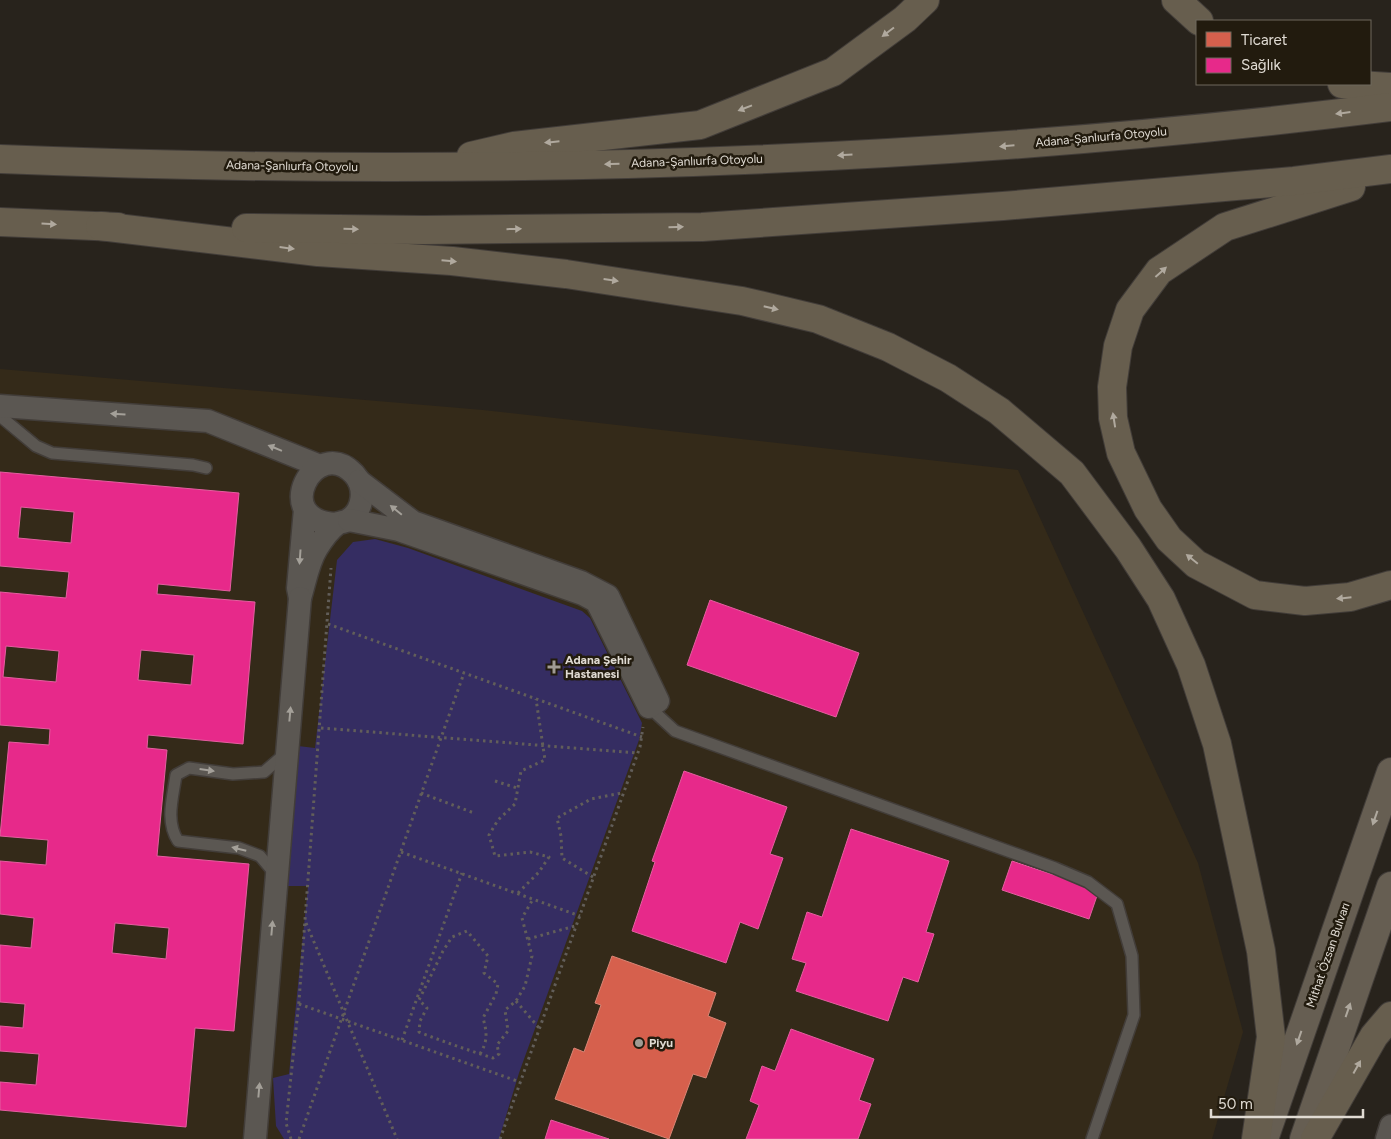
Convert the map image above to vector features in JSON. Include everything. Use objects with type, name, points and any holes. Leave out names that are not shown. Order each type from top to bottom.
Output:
[{"type":"highway","points":[[423,168],[514,146],[700,125],[833,72],[905,19],[925,0]]},
{"type":"highway","points":[[1176,0],[1198,20]]},
{"type":"highway","points":[[1358,85],[1391,87]]},
{"type":"highway","name":"Adana-Şanlıurfa Otoyolu","points":[[0,159],[102,163],[423,168],[703,161],[966,149],[1295,119],[1391,107]]},
{"type":"highway","points":[[0,222],[100,226],[424,230],[702,227],[1003,206],[1294,181],[1391,169]]},
{"type":"highway","points":[[1391,176],[1304,201],[1225,228],[1159,271],[1130,310],[1118,346],[1112,388],[1113,418],[1121,453],[1132,477],[1148,509],[1168,539],[1196,564],[1255,595],[1305,601],[1350,597],[1391,585]]},
{"type":"highway","points":[[100,226],[318,252],[452,261],[566,274],[742,301],[818,319],[888,347],[948,378],[1000,411],[1072,473],[1128,548],[1161,599],[1191,665],[1217,744],[1261,951],[1271,1037],[1256,1139]]},
{"type":"highway","points":[[1315,1139],[1374,1036],[1391,1016]]},
{"type":"main road","name":"Mithat Özsan Bulvarı","points":[[1264,1139],[1391,772]]},
{"type":"main road","points":[[1304,1139],[1391,886]]},
{"type":"street","points":[[0,406],[208,421],[320,466]]},
{"type":"street","points":[[255,1139],[300,598],[317,548],[343,522],[358,510],[362,498],[359,481],[355,474],[345,466],[332,464],[320,466],[309,473],[303,484],[301,497],[305,509],[313,518],[324,524],[343,522],[399,530],[583,594],[596,601],[646,713],[658,701],[608,596],[581,582],[413,522],[359,481]]},
{"type":"street","points":[[300,598],[298,588],[305,509]]},
{"type":"street","points":[[1387,1139],[1391,1126]]},
{"type":"lane","points":[[0,416],[36,446],[52,453],[193,465],[206,468]]},
{"type":"lane","points":[[646,713],[675,731],[1055,868],[1088,882],[1117,904],[1132,956],[1134,1016],[1092,1139]]},
{"type":"lane","points":[[277,877],[260,856],[239,848],[178,841],[173,833],[170,814],[176,775],[189,768],[233,774],[264,772],[287,751]]},
{"type":"path","points":[[291,1139],[286,1123],[299,1004],[321,728],[331,563]]},
{"type":"path","points":[[328,624],[642,737]]},
{"type":"path","points":[[299,1139],[464,673]]},
{"type":"path","points":[[518,893],[539,872],[549,857],[530,852],[495,856],[489,835],[498,820],[515,804],[521,771],[545,760],[536,699]]},
{"type":"path","points":[[500,1139],[637,753],[646,713]]},
{"type":"path","points":[[321,728],[637,753]]},
{"type":"path","points":[[495,781],[518,788]]},
{"type":"path","points":[[421,793],[474,813]]},
{"type":"path","points":[[593,877],[562,858],[561,836],[557,818],[591,799],[623,793]]},
{"type":"path","points":[[401,852],[580,916]]},
{"type":"path","points":[[402,1040],[462,873]]},
{"type":"path","points":[[480,1054],[487,1034],[484,1018],[496,994],[498,984],[484,973],[488,956],[467,931],[452,937],[420,1000],[427,1008],[420,1020],[419,1032],[480,1054],[493,1058],[499,1054],[498,1045],[508,1030],[506,1010],[516,1001],[525,986],[532,956],[522,918],[533,898]]},
{"type":"path","points":[[305,921],[343,1016],[397,1139]]},
{"type":"path","points":[[528,939],[576,926]]},
{"type":"path","points":[[516,1001],[539,1028]]},
{"type":"path","points":[[299,1004],[343,1016]]},
{"type":"path","points":[[346,1020],[520,1082]]},
{"type":"shaded area","name":"Adana Şehir Hastanesi","points":[[0,369],[483,410],[1018,470],[1198,863],[1243,1032],[1212,1139],[0,1139]]},
{"type":"shaded area","points":[[375,539],[408,548],[582,611],[590,618],[642,723],[639,740],[519,1073],[499,1139],[284,1139],[276,1126],[273,1078],[289,1074],[308,886],[287,886],[298,746],[315,748],[337,560],[353,542]]},
{"type":"building: Ticaret","points":[[612,956],[716,993],[708,1016],[726,1023],[706,1078],[693,1074],[669,1139],[555,1099],[574,1048],[584,1052],[601,1005],[595,1003]]},
{"type":"building: Sağlık","points":[[0,472],[239,493],[230,591],[158,584],[157,594],[255,602],[243,744],[148,735],[147,748],[167,750],[157,856],[249,864],[234,1031],[195,1028],[186,1127],[0,1110],[0,1082],[36,1085],[39,1054],[0,1051],[0,1026],[23,1028],[25,1004],[0,1002],[0,945],[31,948],[34,918],[0,914],[0,861],[46,865],[48,840],[0,836],[9,742],[49,745],[50,729],[0,725],[0,592],[66,598],[69,572],[0,566]],"holes":[[[21,507],[74,512],[71,543],[18,538]],[[6,646],[59,651],[56,682],[3,677]],[[141,650],[194,655],[191,685],[138,680]],[[115,923],[169,928],[166,959],[112,953]]]},
{"type":"building: Sağlık","points":[[710,600],[859,653],[836,717],[687,665]]},
{"type":"building: Sağlık","points":[[684,771],[787,807],[770,854],[783,858],[758,929],[740,922],[726,963],[632,931],[655,862],[652,861]]},
{"type":"building: Sağlık","points":[[851,829],[949,861],[926,932],[934,934],[918,982],[903,977],[888,1021],[796,991],[806,963],[792,959],[807,912],[822,917]]},
{"type":"building: Sağlık","points":[[1012,861],[1099,890],[1089,919],[1002,890]]},
{"type":"building: Sağlık","points":[[791,1029],[874,1059],[859,1100],[871,1104],[858,1139],[746,1139],[759,1105],[750,1101],[762,1066],[775,1071]]},
{"type":"building: Sağlık","points":[[551,1120],[609,1139],[545,1139]]},
{"type":"place","name":"Adana Şehir Hastanesi","points":[[554,667]]},
{"type":"place","name":"Piyu","points":[[639,1043]]}]
